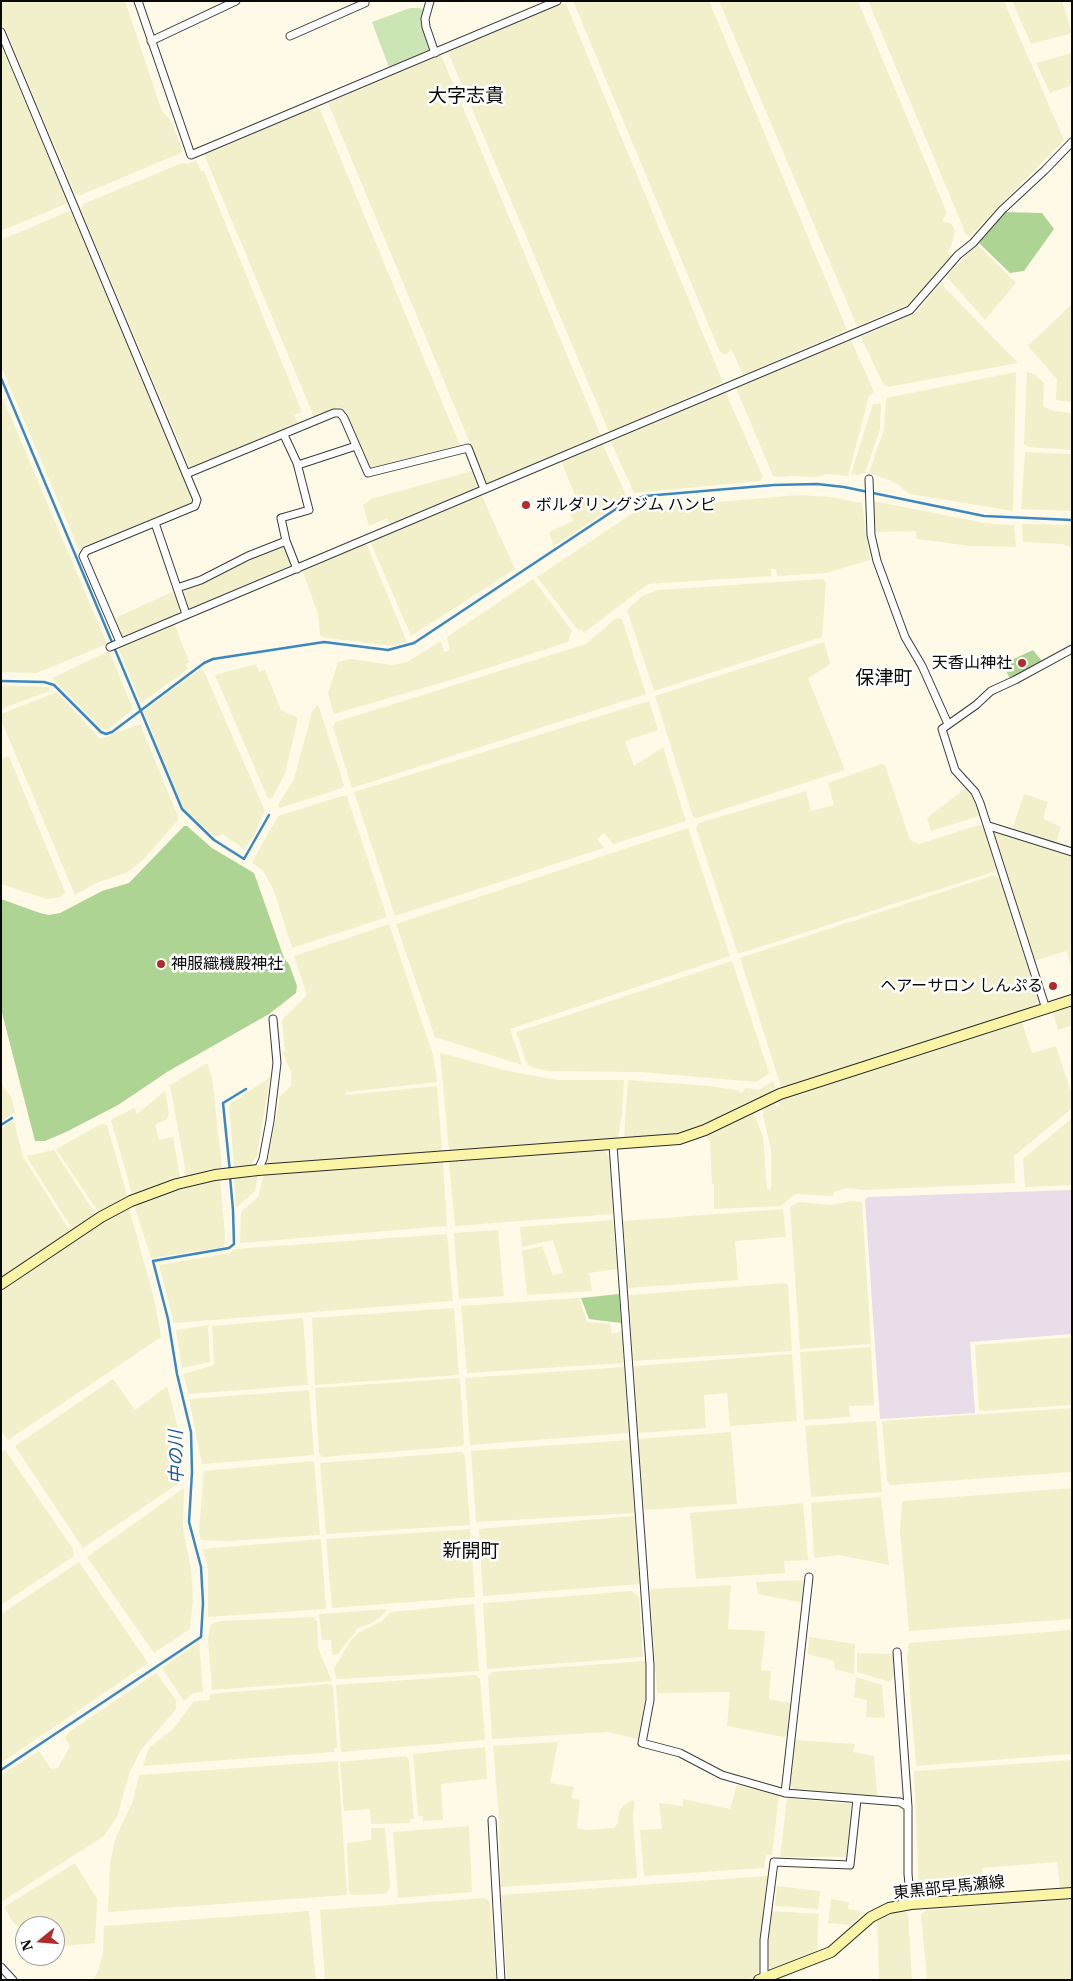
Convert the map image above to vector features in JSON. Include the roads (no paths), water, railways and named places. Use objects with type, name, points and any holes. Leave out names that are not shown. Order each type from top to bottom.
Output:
[{"type":"street","points":[[138,1],[191,155],[557,1]]},
{"type":"street","points":[[151,41],[236,1]]},
{"type":"street","points":[[430,1],[425,19],[426,28],[435,53]]},
{"type":"street","points":[[290,36],[365,3]]},
{"type":"street","points":[[1,32],[196,500],[195,506],[86,551],[83,556],[115,644],[910,310],[958,255],[973,243],[1002,210],[1072,142]]},
{"type":"street","points":[[186,474],[340,413],[344,418],[368,473],[468,448],[484,489]]},
{"type":"street","points":[[284,435],[298,465],[309,510],[281,518],[286,541],[297,568]]},
{"type":"street","points":[[298,465],[356,446]]},
{"type":"street","points":[[869,479],[871,535],[875,557],[904,637],[922,666],[948,724]]},
{"type":"street","points":[[154,523],[186,614]]},
{"type":"street","points":[[177,588],[202,580],[248,556],[286,541]]},
{"type":"street","points":[[1046,1009],[989,826],[975,792],[955,770],[942,729],[992,691],[1072,648]]},
{"type":"street","points":[[989,826],[1072,852]]},
{"type":"street","points":[[1,1284],[101,1217],[131,1201],[177,1184],[230,1173],[258,1170],[670,1141],[687,1137],[795,1089],[1072,1000]]},
{"type":"street","points":[[258,1170],[263,1159],[270,1121],[277,1063],[273,1018]]},
{"type":"street","points":[[614,1145],[650,1665],[650,1700],[642,1743],[680,1753],[722,1775],[785,1793],[900,1802],[908,1807]]},
{"type":"street","points":[[785,1793],[809,1577]]},
{"type":"street","points":[[897,1652],[908,1807],[908,1874],[911,1904]]},
{"type":"street","points":[[762,1979],[764,1940],[774,1862],[850,1865],[857,1799]]},
{"type":"street","points":[[492,1820],[501,1980]]},
{"type":"street","name":"東黒部早馬瀬線","points":[[762,1979],[831,1952],[879,1912],[911,1904],[1072,1892]]},
{"type":"street","points":[[1,1967],[13,1980]]},
{"type":"waterway","points":[[1,378],[182,809],[214,840],[244,859],[269,815]]},
{"type":"waterway","points":[[1,681],[44,682],[54,685],[101,732],[106,734],[112,732],[204,663],[213,659],[324,642],[388,650],[414,643],[625,503],[645,496],[774,485],[817,484],[844,487],[984,516],[1072,520]]},
{"type":"waterway","name":"中の川","points":[[230,1172],[223,1103],[246,1089]]},
{"type":"waterway","points":[[1,1125],[12,1118]]},
{"type":"waterway","name":"中の川","points":[[1,1770],[201,1637],[203,1603],[201,1567],[189,1522],[192,1472],[191,1432],[177,1374],[168,1319],[153,1261],[229,1248],[234,1244],[230,1177]]},
{"type":"place","name":"ボルダリングジム ハンピ","points":[[526,505]]},
{"type":"place","name":"天香山神社","points":[[1022,663]]},
{"type":"place","name":"神服織機殿神社","points":[[161,964]]},
{"type":"place","name":"ヘアーサロン しんぷる","points":[[1053,986]]},
{"type":"district","name":"大字志貴","points":[[466,97]]},
{"type":"district","name":"保津町","points":[[884,679]]},
{"type":"district","name":"新開町","points":[[471,1552]]}]
